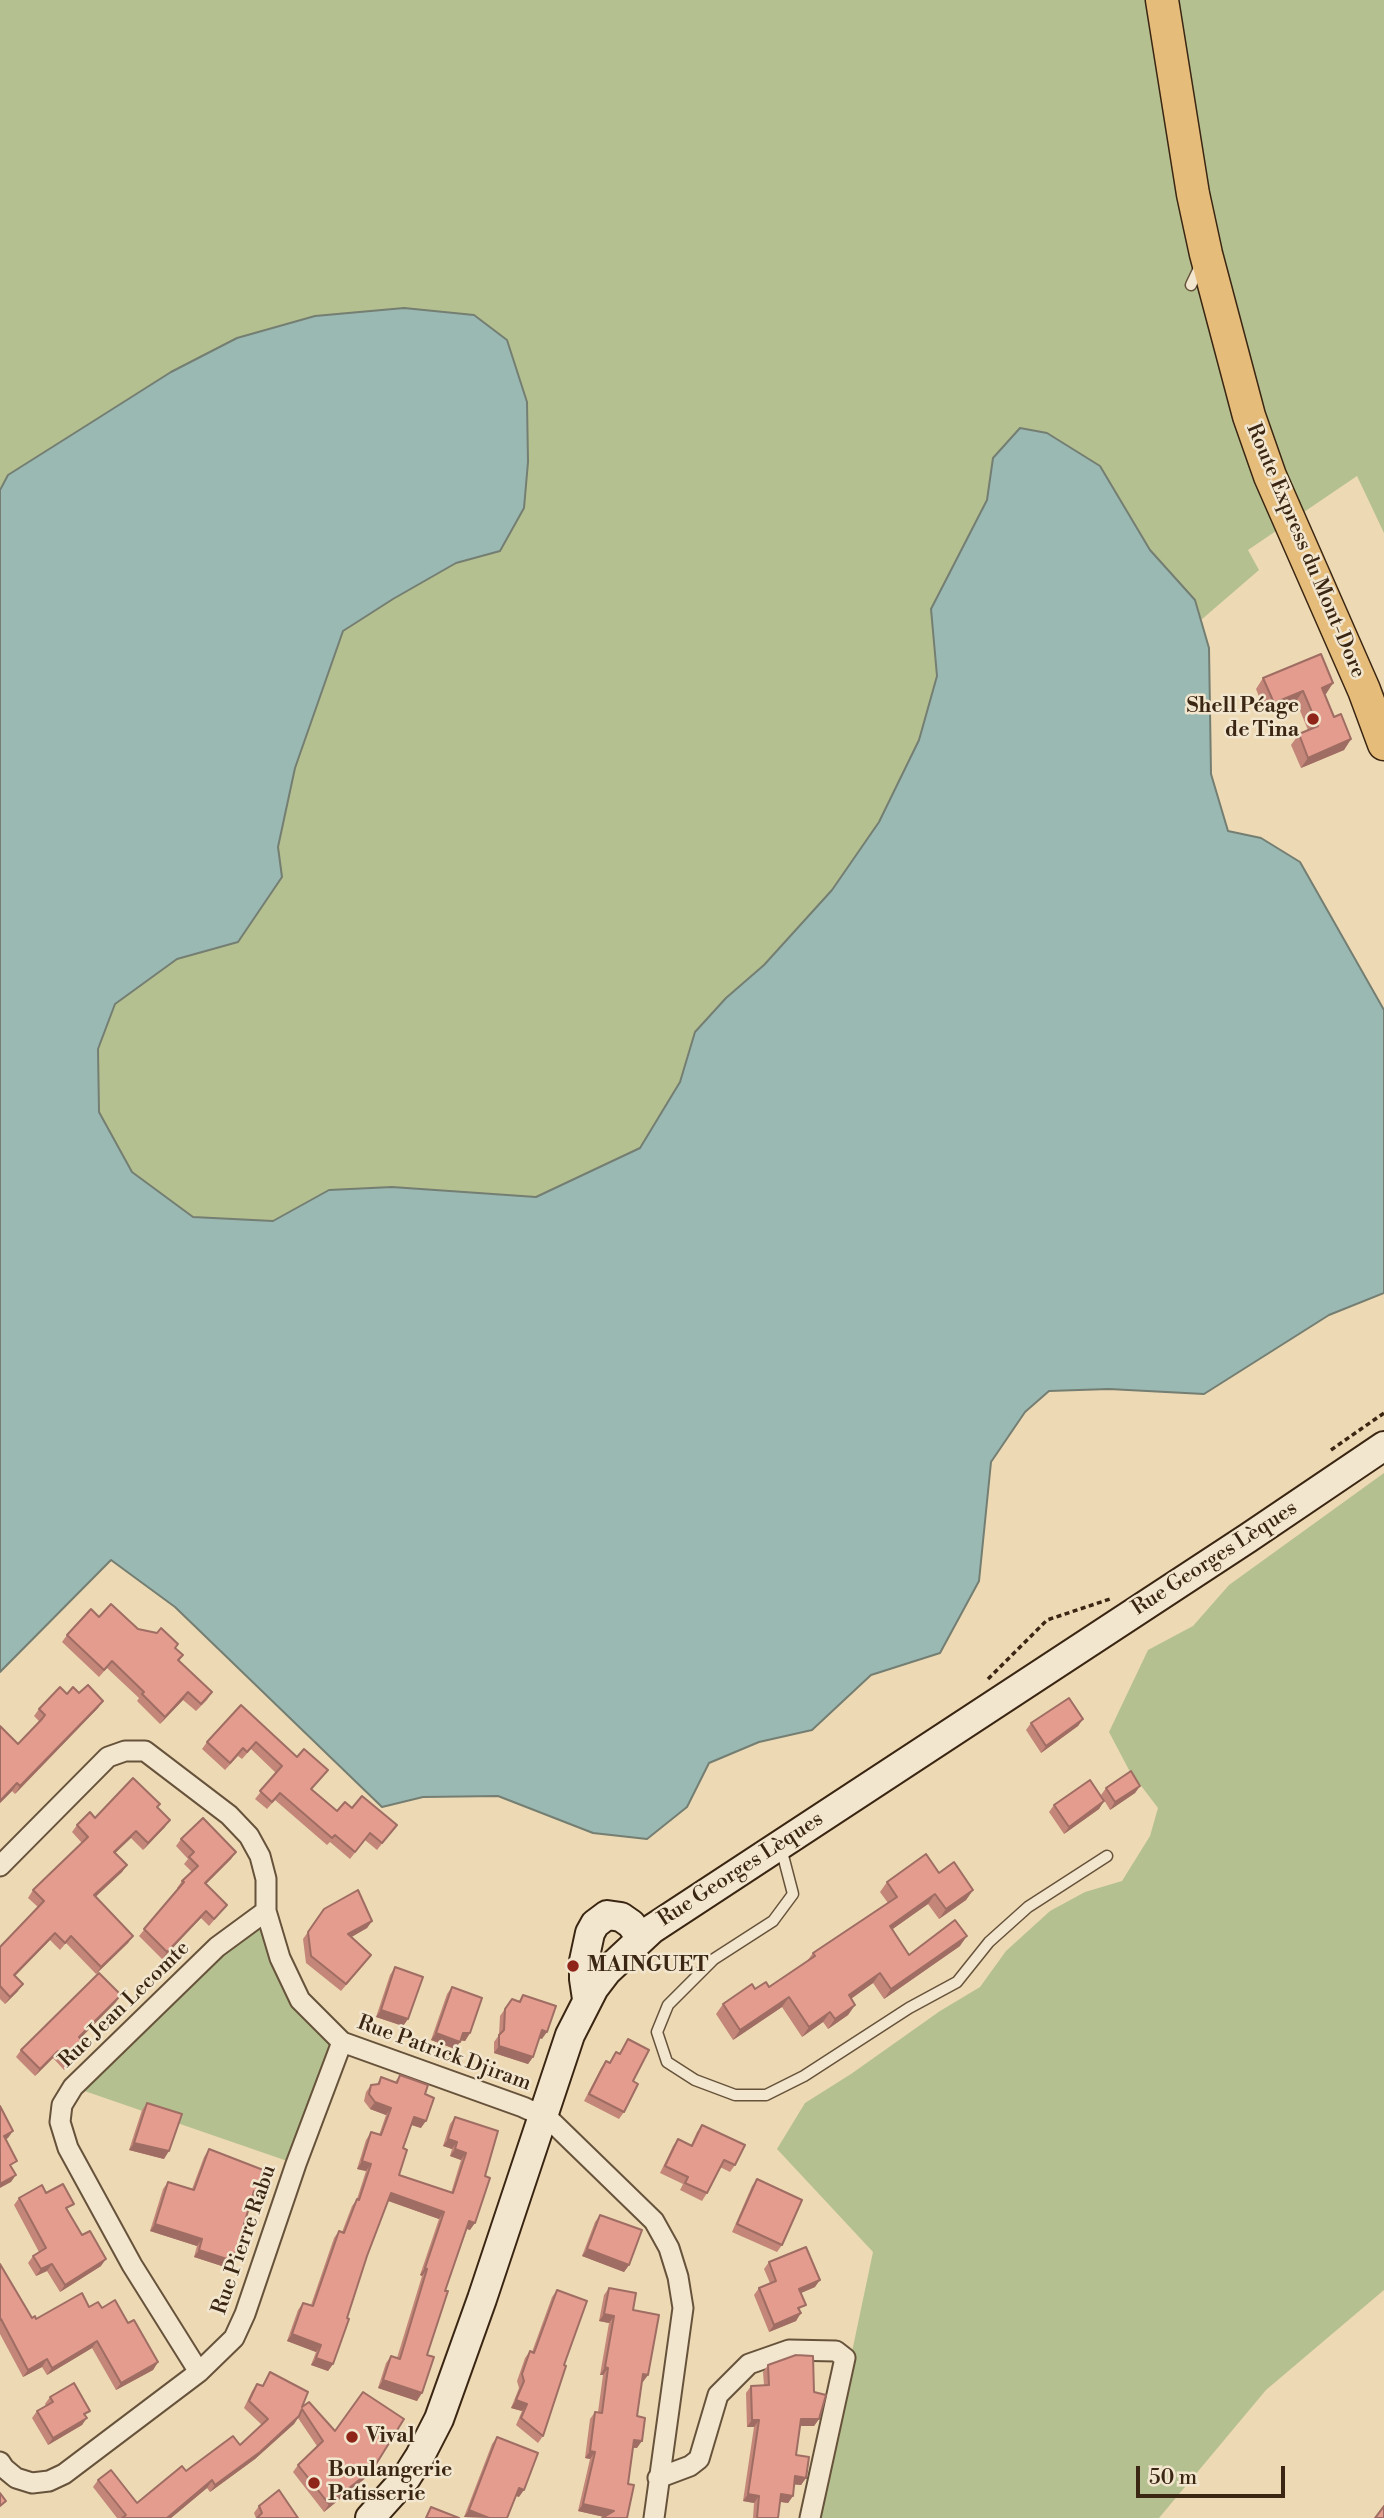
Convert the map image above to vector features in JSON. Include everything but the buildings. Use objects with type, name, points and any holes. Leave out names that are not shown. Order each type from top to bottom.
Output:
[{"type":"main road","name":"Route Express du Mont-Dore","points":[[1162,0],[1189,172],[1206,254],[1248,416],[1270,476],[1374,700],[1384,744]]},
{"type":"main road","name":"Rue Georges Lèques","points":[[370,2518],[406,2478],[439,2418],[482,2299],[570,2035],[587,1999],[607,1971],[641,1938],[780,1844],[1384,1446]]},
{"type":"main road","points":[[587,1999],[584,1961],[590,1933],[595,1924],[607,1915],[621,1917],[631,1924],[641,1938]]},
{"type":"street","name":"Rue Patrick Djiram","points":[[0,1866],[108,1757],[125,1751],[145,1751],[229,1815],[249,1836],[260,1856],[267,1879],[266,1911],[280,1958],[300,2000],[342,2042],[542,2115],[558,2126],[654,2221],[668,2248],[678,2277],[683,2308],[654,2518]]},
{"type":"street","name":"Rue Jean Lecomte","points":[[199,2371],[132,2265],[68,2148],[60,2122],[62,2105],[73,2087],[218,1947],[266,1911]]},
{"type":"street","name":"Rue Pierre Rabu","points":[[0,2462],[16,2477],[32,2483],[49,2481],[64,2474],[199,2371],[234,2338],[245,2314],[296,2164],[342,2042]]},
{"type":"street","points":[[659,2478],[690,2466],[699,2459],[718,2395],[749,2364],[789,2350],[836,2351],[845,2358],[810,2518]]},
{"type":"lane","points":[[1191,285],[1206,254]]},
{"type":"lane","points":[[780,1844],[793,1894],[773,1921],[714,1959],[667,2005],[657,2032],[667,2062],[695,2080],[735,2095],[766,2095],[804,2076],[909,2008],[957,1982],[989,1942],[1027,1907],[1107,1856]]},
{"type":"green space","points":[[0,0],[1384,0],[1384,533],[1357,476],[1248,550],[1259,570],[1201,620],[1209,648],[1211,774],[1228,831],[1261,838],[1300,862],[1384,1010],[1384,1293],[1329,1315],[1204,1394],[1109,1389],[1049,1391],[1025,1412],[991,1462],[979,1581],[940,1653],[871,1675],[812,1730],[759,1742],[709,1763],[687,1807],[647,1839],[593,1833],[498,1796],[423,1797],[382,1807],[0,1300]]},
{"type":"green space","points":[[1384,1473],[1384,2290],[1266,2390],[1159,2518],[817,2518],[873,2252],[777,2149],[805,2103],[980,1987],[1006,1951],[1050,1911],[1085,1892],[1122,1881],[1150,1836],[1158,1808],[1129,1770],[1109,1732],[1148,1650],[1193,1626],[1229,1585]]},
{"type":"green space","points":[[266,1911],[280,1958],[342,2042],[296,2164],[73,2087]]},
{"type":"water","points":[[404,308],[474,315],[507,340],[527,402],[528,462],[524,508],[500,551],[456,563],[343,631],[295,768],[278,847],[282,877],[238,942],[177,959],[115,1004],[98,1049],[99,1112],[132,1172],[193,1217],[273,1221],[329,1190],[392,1187],[536,1197],[640,1148],[680,1082],[695,1032],[726,998],[764,965],[832,890],[879,822],[919,740],[937,676],[931,609],[987,500],[993,458],[1020,428],[1047,433],[1100,466],[1150,550],[1195,600],[1209,648],[1211,774],[1228,831],[1261,838],[1300,862],[1384,1010],[1384,1293],[1329,1315],[1204,1394],[1109,1389],[1049,1391],[1025,1412],[991,1462],[979,1581],[940,1653],[871,1675],[812,1730],[759,1742],[709,1763],[687,1807],[647,1839],[593,1833],[498,1796],[423,1797],[382,1807],[175,1607],[111,1560],[0,1672],[0,490],[8,475],[171,372],[237,338],[315,316]]},
{"type":"place","name":"Shell Péage de Tina","points":[[1313,719]]},
{"type":"place","name":"MAINGUET","points":[[573,1966]]},
{"type":"place","name":"Vival","points":[[352,2437]]},
{"type":"place","name":"Boulangerie Patisserie","points":[[314,2483]]}]
